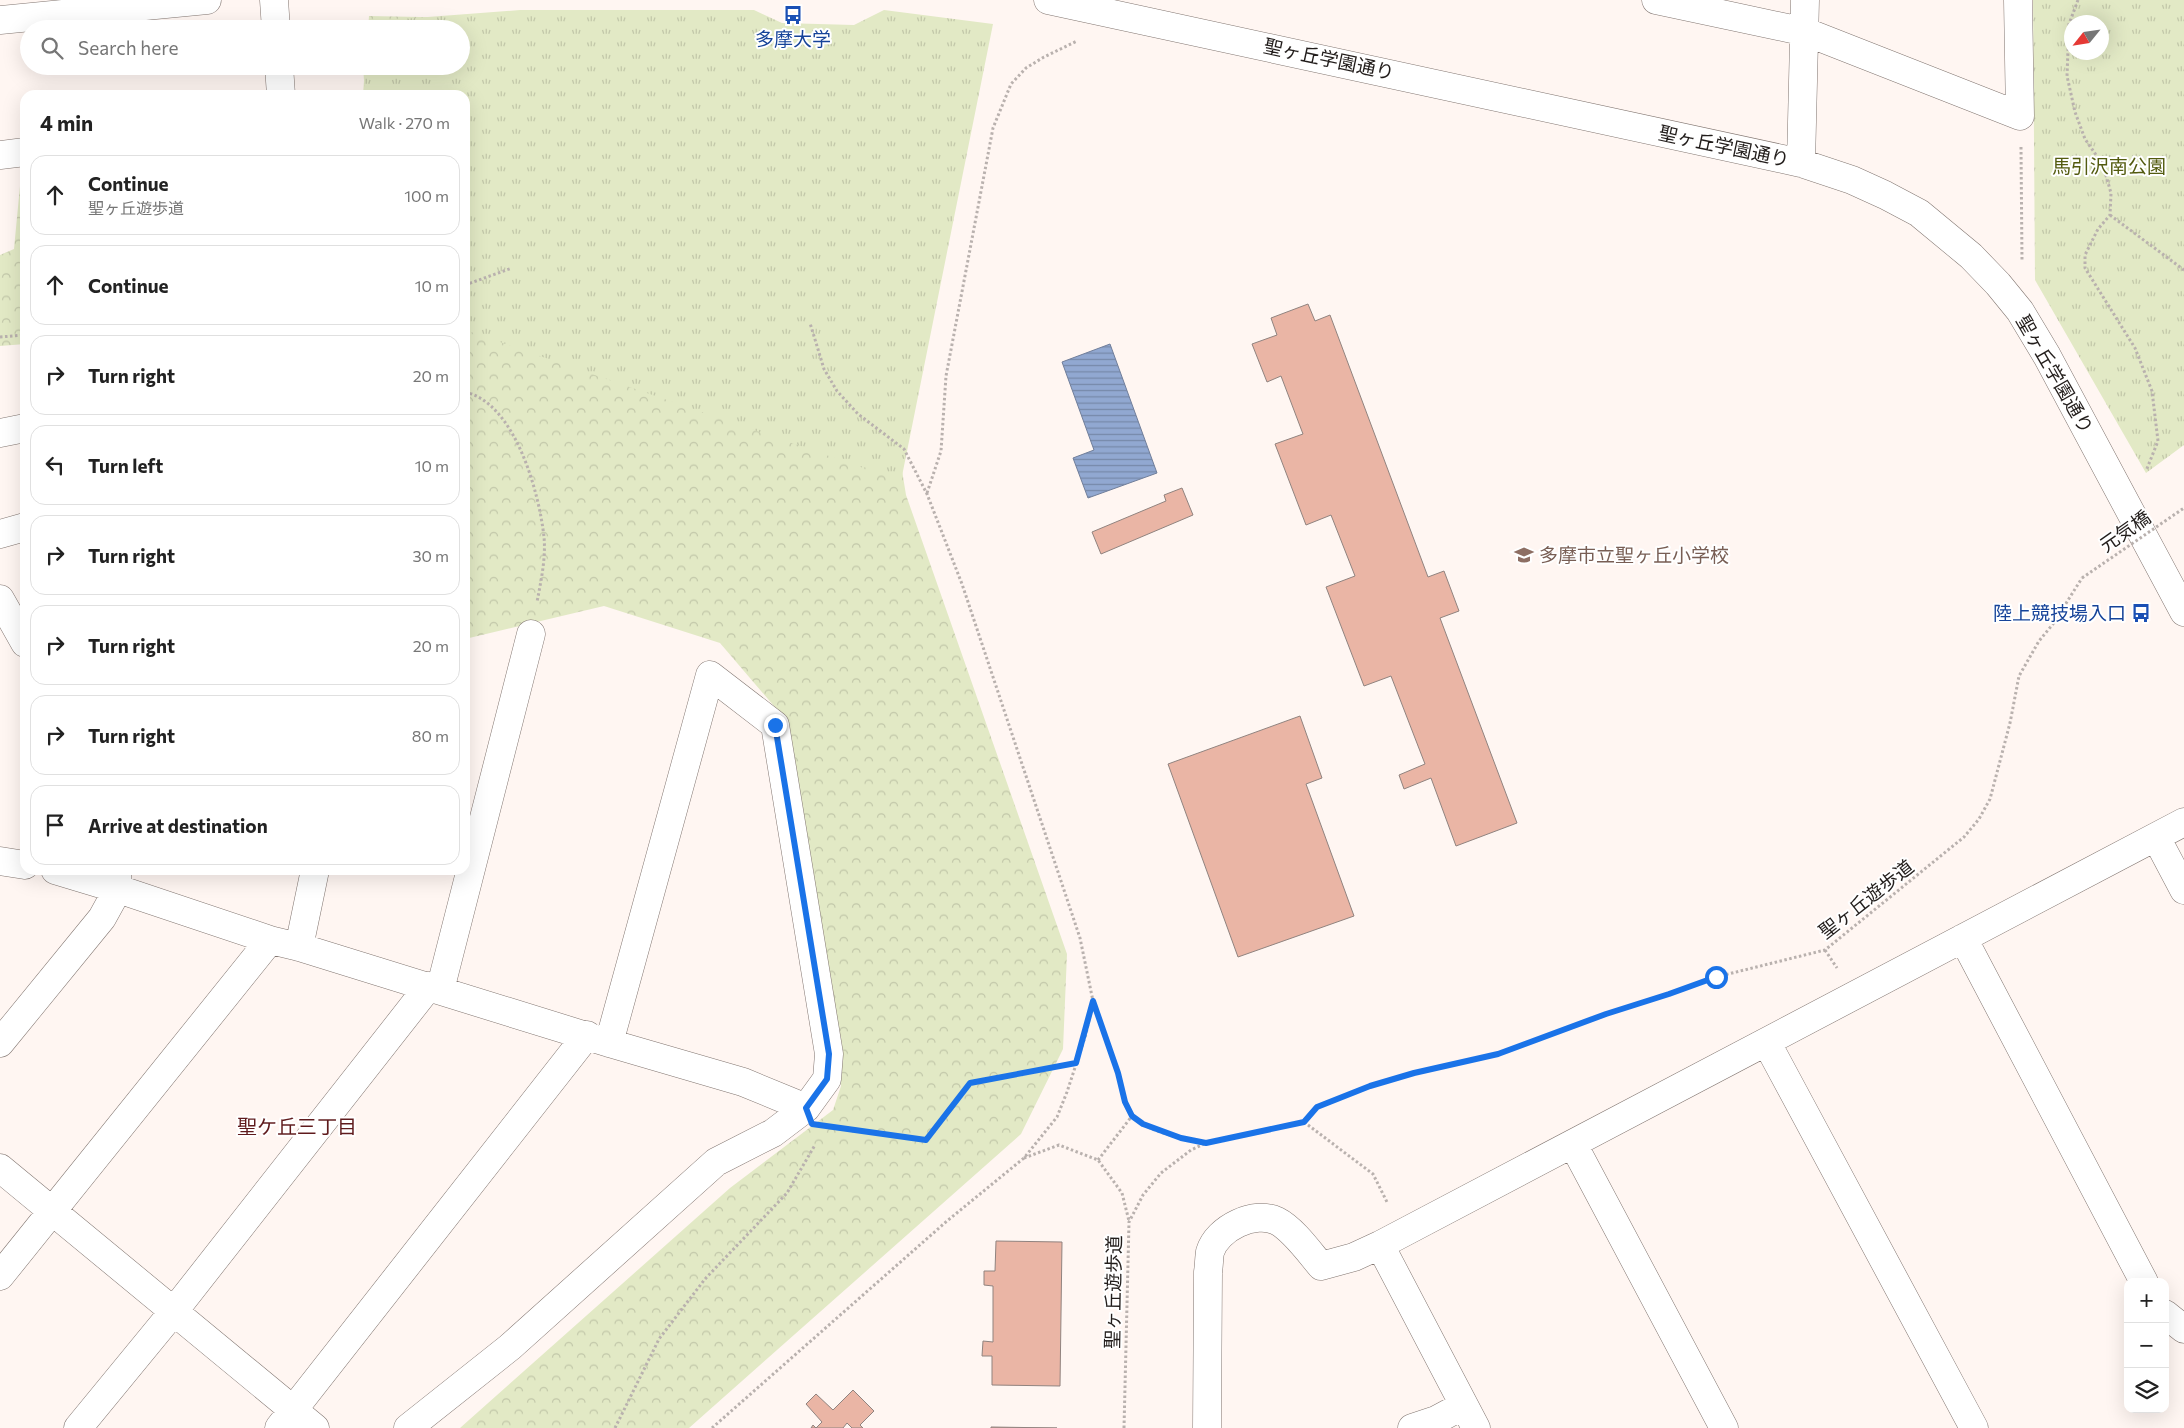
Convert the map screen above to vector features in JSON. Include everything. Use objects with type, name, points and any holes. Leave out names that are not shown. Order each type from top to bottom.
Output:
[{"type":"street","points":[[0,20],[207,0]]},
{"type":"street","points":[[274,0],[275,20]]},
{"type":"street","name":"聖ヶ丘学園通り","points":[[1048,0],[1144,10],[1802,163],[1852,180],[1919,213],[1971,256],[1998,284],[2020,311],[2047,356],[2184,612]]},
{"type":"street","points":[[1656,0],[1806,32],[2020,116],[2018,0]]},
{"type":"street","points":[[1802,163],[1806,0]]},
{"type":"street","points":[[280,75],[281,90]]},
{"type":"street","points":[[0,155],[20,153]]},
{"type":"street","points":[[0,433],[20,429]]},
{"type":"street","points":[[0,534],[20,528]]},
{"type":"street","points":[[0,599],[20,634]]},
{"type":"street","points":[[470,859],[531,634]]},
{"type":"street","points":[[286,1420],[598,1039],[710,675],[775,725],[829,1054],[827,1079],[809,1116],[716,1162],[510,1347],[408,1428]]},
{"type":"street","points":[[1207,1428],[1208,1272],[1211,1251],[1223,1234],[1236,1224],[1249,1218],[1277,1221],[1287,1228],[1321,1266],[1354,1257],[1767,1043],[2184,822]]},
{"type":"street","points":[[2156,837],[2184,890]]},
{"type":"street","points":[[0,861],[20,864]]},
{"type":"street","points":[[90,875],[118,879],[270,940],[299,947],[743,1082],[809,1116]]},
{"type":"street","points":[[299,947],[314,875]]},
{"type":"street","points":[[78,1428],[435,988],[466,875]]},
{"type":"street","points":[[0,1043],[102,918],[118,879]]},
{"type":"street","points":[[1963,938],[2142,1278]]},
{"type":"street","points":[[0,1276],[270,940]]},
{"type":"street","points":[[1767,1043],[1974,1428]]},
{"type":"street","points":[[1573,1144],[1724,1428]]},
{"type":"street","points":[[0,1168],[174,1311],[286,1420],[315,1428]]},
{"type":"street","points":[[1380,1245],[1470,1417],[1436,1420],[1412,1428]]},
{"type":"street","points":[[2169,1317],[2184,1329]]},
{"type":"path","points":[[2078,0],[2069,24],[2067,76],[2075,112],[2086,139],[2103,165],[2111,193],[2110,215],[2098,229],[2085,255],[2085,268],[2135,348],[2152,391],[2158,441],[2142,478]]},
{"type":"path","points":[[927,494],[940,451],[946,376],[993,128],[1011,84],[1026,68],[1044,57],[1084,39]]},
{"type":"path","points":[[2020,116],[2022,262]]},
{"type":"path","points":[[2110,215],[2184,270]]},
{"type":"path","points":[[470,283],[512,268]]},
{"type":"path","points":[[810,323],[824,369],[837,390],[858,414],[904,449],[927,494],[962,584],[1080,938],[1093,1001],[1118,1073],[1125,1102],[1132,1116],[1143,1124],[1181,1138],[1206,1143]]},
{"type":"path","points":[[0,337],[20,335]]},
{"type":"path","points":[[470,393],[477,395],[496,410],[515,438],[537,500],[544,538],[543,568],[531,634]]},
{"type":"path","name":"元気橋","points":[[2082,578],[2184,508]]},
{"type":"path","points":[[2162,512],[2173,526]]},
{"type":"path","name":"聖ヶ丘遊歩道","points":[[1124,1428],[1129,1222],[1143,1195],[1161,1173],[1191,1150],[1206,1143],[1304,1122],[1317,1107],[1370,1086],[1414,1073],[1498,1054],[1606,1014],[1716,977],[1825,950],[1964,837],[1979,819],[1990,799],[2010,723],[2019,676],[2035,647],[2058,616],[2082,578]]},
{"type":"path","points":[[712,1428],[947,1221],[1024,1158],[1057,1117],[1076,1063],[1093,1001]]},
{"type":"path","points":[[809,1116],[926,1140],[970,1083],[1076,1063]]},
{"type":"path","points":[[615,1428],[659,1339],[705,1279],[787,1193],[817,1140],[809,1116]]},
{"type":"path","points":[[1098,1160],[1132,1116]]},
{"type":"path","points":[[1304,1122],[1373,1174],[1391,1209]]},
{"type":"path","points":[[1024,1158],[1059,1145],[1098,1160],[1122,1193],[1129,1222]]},
{"type":"green space","name":"馬引沢南公園","points":[[2033,0],[2184,0],[2184,445],[2146,473],[2035,280]]},
{"type":"green space","points":[[520,10],[754,10],[782,23],[854,25],[884,10],[993,24],[901,481],[470,332],[470,90],[365,90],[364,75],[470,75],[470,20],[388,20]]},
{"type":"green space","points":[[369,16],[722,23],[887,378],[906,495],[1067,954],[1063,1049],[1021,1134],[689,1428],[460,1428],[730,1188],[833,1110],[841,1086],[785,719],[720,643],[604,606],[470,638],[470,90],[363,90],[364,75],[470,75],[470,20],[369,20]]},
{"type":"green space","points":[[20,186],[20,344],[0,346],[0,255],[14,249]]},
{"type":"water","points":[[1110,344],[1157,473],[1088,498],[1073,458],[1094,450],[1062,362]]},
{"type":"building","points":[[1308,304],[1315,321],[1330,315],[1428,577],[1444,571],[1459,611],[1440,618],[1517,823],[1456,846],[1431,778],[1404,789],[1399,775],[1425,764],[1391,676],[1364,686],[1326,587],[1355,576],[1331,515],[1306,525],[1275,444],[1303,434],[1281,376],[1267,382],[1252,344],[1277,335],[1271,318]]},
{"type":"building","points":[[1182,488],[1193,515],[1101,554],[1092,532],[1166,501],[1164,495]]},
{"type":"building","points":[[1300,716],[1322,778],[1306,784],[1354,916],[1238,957],[1168,764]]},
{"type":"building","points":[[996,1241],[1062,1242],[1060,1386],[992,1385],[992,1356],[982,1356],[983,1341],[993,1342],[993,1286],[984,1285],[984,1271],[995,1271]]},
{"type":"building","points":[[853,1390],[874,1411],[860,1425],[863,1428],[852,1428],[847,1423],[843,1428],[816,1428],[822,1422],[806,1404],[816,1394],[833,1410]]},
{"type":"building","points":[[991,1427],[1057,1428],[991,1428]]},
{"type":"place","name":"多摩大学","points":[[793,15]]},
{"type":"place","name":"多摩市立聖ヶ丘小学校","points":[[1524,555]]},
{"type":"place","name":"陸上競技場入口","points":[[2141,613]]},
{"type":"district","name":"聖ケ丘三丁目","points":[[297,1127]]},
{"type":"route","points":[[775,725],[829,1054],[827,1079],[806,1108],[812,1124],[926,1140],[970,1083],[1076,1063],[1086,1034],[1093,1001],[1118,1073],[1125,1102],[1132,1116],[1143,1124],[1181,1138],[1206,1143],[1304,1122],[1317,1107],[1370,1086],[1414,1073],[1498,1054],[1606,1014],[1716,977]]}]
